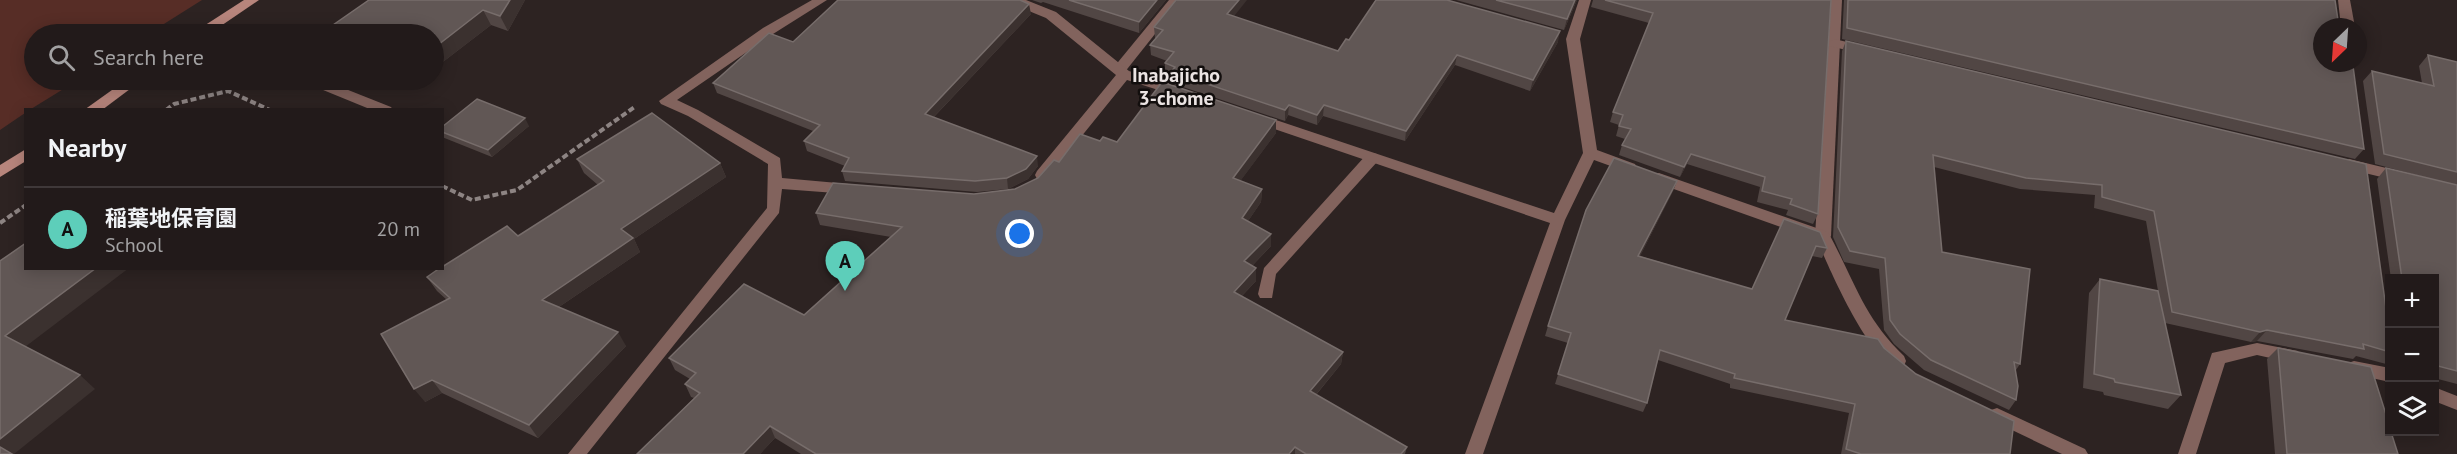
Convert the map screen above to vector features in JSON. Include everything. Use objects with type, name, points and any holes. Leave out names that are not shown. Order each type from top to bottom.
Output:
[{"type":"street","points":[[216,24],[253,0]]},
{"type":"street","points":[[577,454],[774,209],[775,162],[693,113],[666,101],[768,31],[821,0]]},
{"type":"street","points":[[1014,0],[1051,15],[1121,72],[1191,96]]},
{"type":"street","points":[[1034,185],[1176,0]]},
{"type":"street","points":[[1474,454],[1558,220],[1590,153],[1567,38],[1585,0]]},
{"type":"street","points":[[1836,0],[1823,236],[1849,296],[1886,351],[1910,370]]},
{"type":"street","points":[[2344,0],[2347,18]]},
{"type":"street","points":[[1834,43],[1880,54]]},
{"type":"street","points":[[94,108],[120,90]]},
{"type":"street","points":[[336,90],[381,108]]},
{"type":"street","points":[[1237,112],[1558,220]]},
{"type":"street","points":[[1590,153],[1823,236]]},
{"type":"street","points":[[0,172],[24,155]]},
{"type":"street","points":[[1266,294],[1269,272],[1372,158]]},
{"type":"street","points":[[2331,160],[2412,179]]},
{"type":"street","points":[[775,183],[858,190]]},
{"type":"street","points":[[2187,454],[2218,358],[2257,349],[2312,360]]},
{"type":"street","points":[[2334,364],[2385,374]]},
{"type":"street","points":[[2439,396],[2457,403]]},
{"type":"street","points":[[1982,408],[2079,454]]},
{"type":"path","points":[[169,108],[174,104],[228,91],[266,108]]},
{"type":"path","points":[[444,187],[472,200],[517,190],[646,99]]},
{"type":"path","points":[[0,223],[24,207]]},
{"type":"shaded area","points":[[0,0],[202,0],[164,24],[24,24],[24,90],[62,90],[33,108],[24,108],[24,114],[0,130]]},
{"type":"building","points":[[369,0],[510,0],[500,16],[483,10],[444,40],[444,24],[334,24]]},
{"type":"building","points":[[838,0],[1020,0],[1029,4],[925,114],[1037,156],[1026,169],[1007,178],[975,181],[842,171],[849,158],[804,141],[820,125],[713,83],[769,33],[793,42]]},
{"type":"building","points":[[1069,0],[1157,0],[1139,22]]},
{"type":"building","points":[[1176,0],[1239,0],[1227,14],[1338,51],[1346,39],[1349,40],[1376,0],[1447,0],[1560,31],[1533,80],[1457,55],[1406,131],[1324,105],[1317,115],[1289,105],[1285,110],[1171,72],[1175,67],[1165,63],[1174,52],[1150,45],[1163,30],[1154,27]]},
{"type":"building","points":[[1496,0],[1575,0],[1567,19]]},
{"type":"building","points":[[1605,0],[1831,0],[1818,214],[1790,204],[1792,199],[1762,191],[1765,177],[1691,154],[1684,167],[1622,145],[1631,129],[1619,126],[1623,115],[1613,112],[1653,13]]},
{"type":"building","points":[[1848,0],[2335,0],[2338,18],[2313,18],[2313,72],[2354,72],[2364,149],[1847,28]]},
{"type":"building","points":[[1846,41],[2366,164],[2385,301],[2385,351],[2363,344],[2364,349],[2267,330],[2260,332],[2172,312],[2154,211],[2102,197],[2102,185],[2026,178],[1933,155],[1942,252],[2030,269],[2020,364],[2014,362],[2018,386],[2016,400],[1931,360],[1900,334],[1890,320],[1885,258],[1850,251],[1838,227]]},
{"type":"building","points":[[2428,55],[2457,62],[2457,172],[2384,154],[2372,71],[2434,86]]},
{"type":"building","points":[[1162,82],[1276,120],[1233,178],[1262,189],[1242,218],[1271,234],[1244,261],[1256,268],[1234,292],[1343,352],[1310,391],[1407,447],[1401,454],[1306,454],[1295,447],[1289,454],[816,454],[770,426],[743,454],[637,454],[700,393],[685,384],[696,373],[669,358],[744,284],[804,315],[902,227],[816,213],[833,183],[974,194],[1015,189],[1038,178],[1054,160],[1059,162],[1080,134],[1100,141],[1103,137],[1117,142]]},
{"type":"building","points":[[477,99],[525,118],[488,150],[444,133],[444,125]]},
{"type":"building","points":[[652,113],[720,163],[621,229],[633,238],[542,300],[618,332],[529,425],[432,380],[414,389],[381,334],[450,298],[427,277],[437,270],[444,270],[444,266],[507,226],[518,236],[604,181],[577,159]]},
{"type":"building","points":[[1614,158],[1677,181],[1638,256],[1752,289],[1784,219],[1820,232],[1827,248],[1816,246],[1785,320],[1878,339],[1884,348],[1916,374],[2014,421],[2010,454],[1861,454],[1846,449],[1855,404],[1734,378],[1735,374],[1660,350],[1647,403],[1558,374],[1571,333],[1548,326],[1586,210]]},
{"type":"building","points":[[2386,168],[2457,185],[2457,371],[2439,366],[2439,274],[2401,274]]},
{"type":"building","points":[[24,244],[24,270],[93,270],[5,336],[80,375],[0,439],[0,261]]},
{"type":"building","points":[[2100,279],[2158,291],[2181,395],[2115,382],[2114,379],[2094,374]]},
{"type":"building","points":[[2278,348],[2371,367],[2385,411],[2385,436],[2392,436],[2398,454],[2287,454]]},
{"type":"building","points":[[0,447],[12,454],[0,454]]},
{"type":"place","name":"稲葉地保育園","points":[[845,291]]},
{"type":"district","name":"Inabajicho 3-chome","points":[[1176,86]]}]
